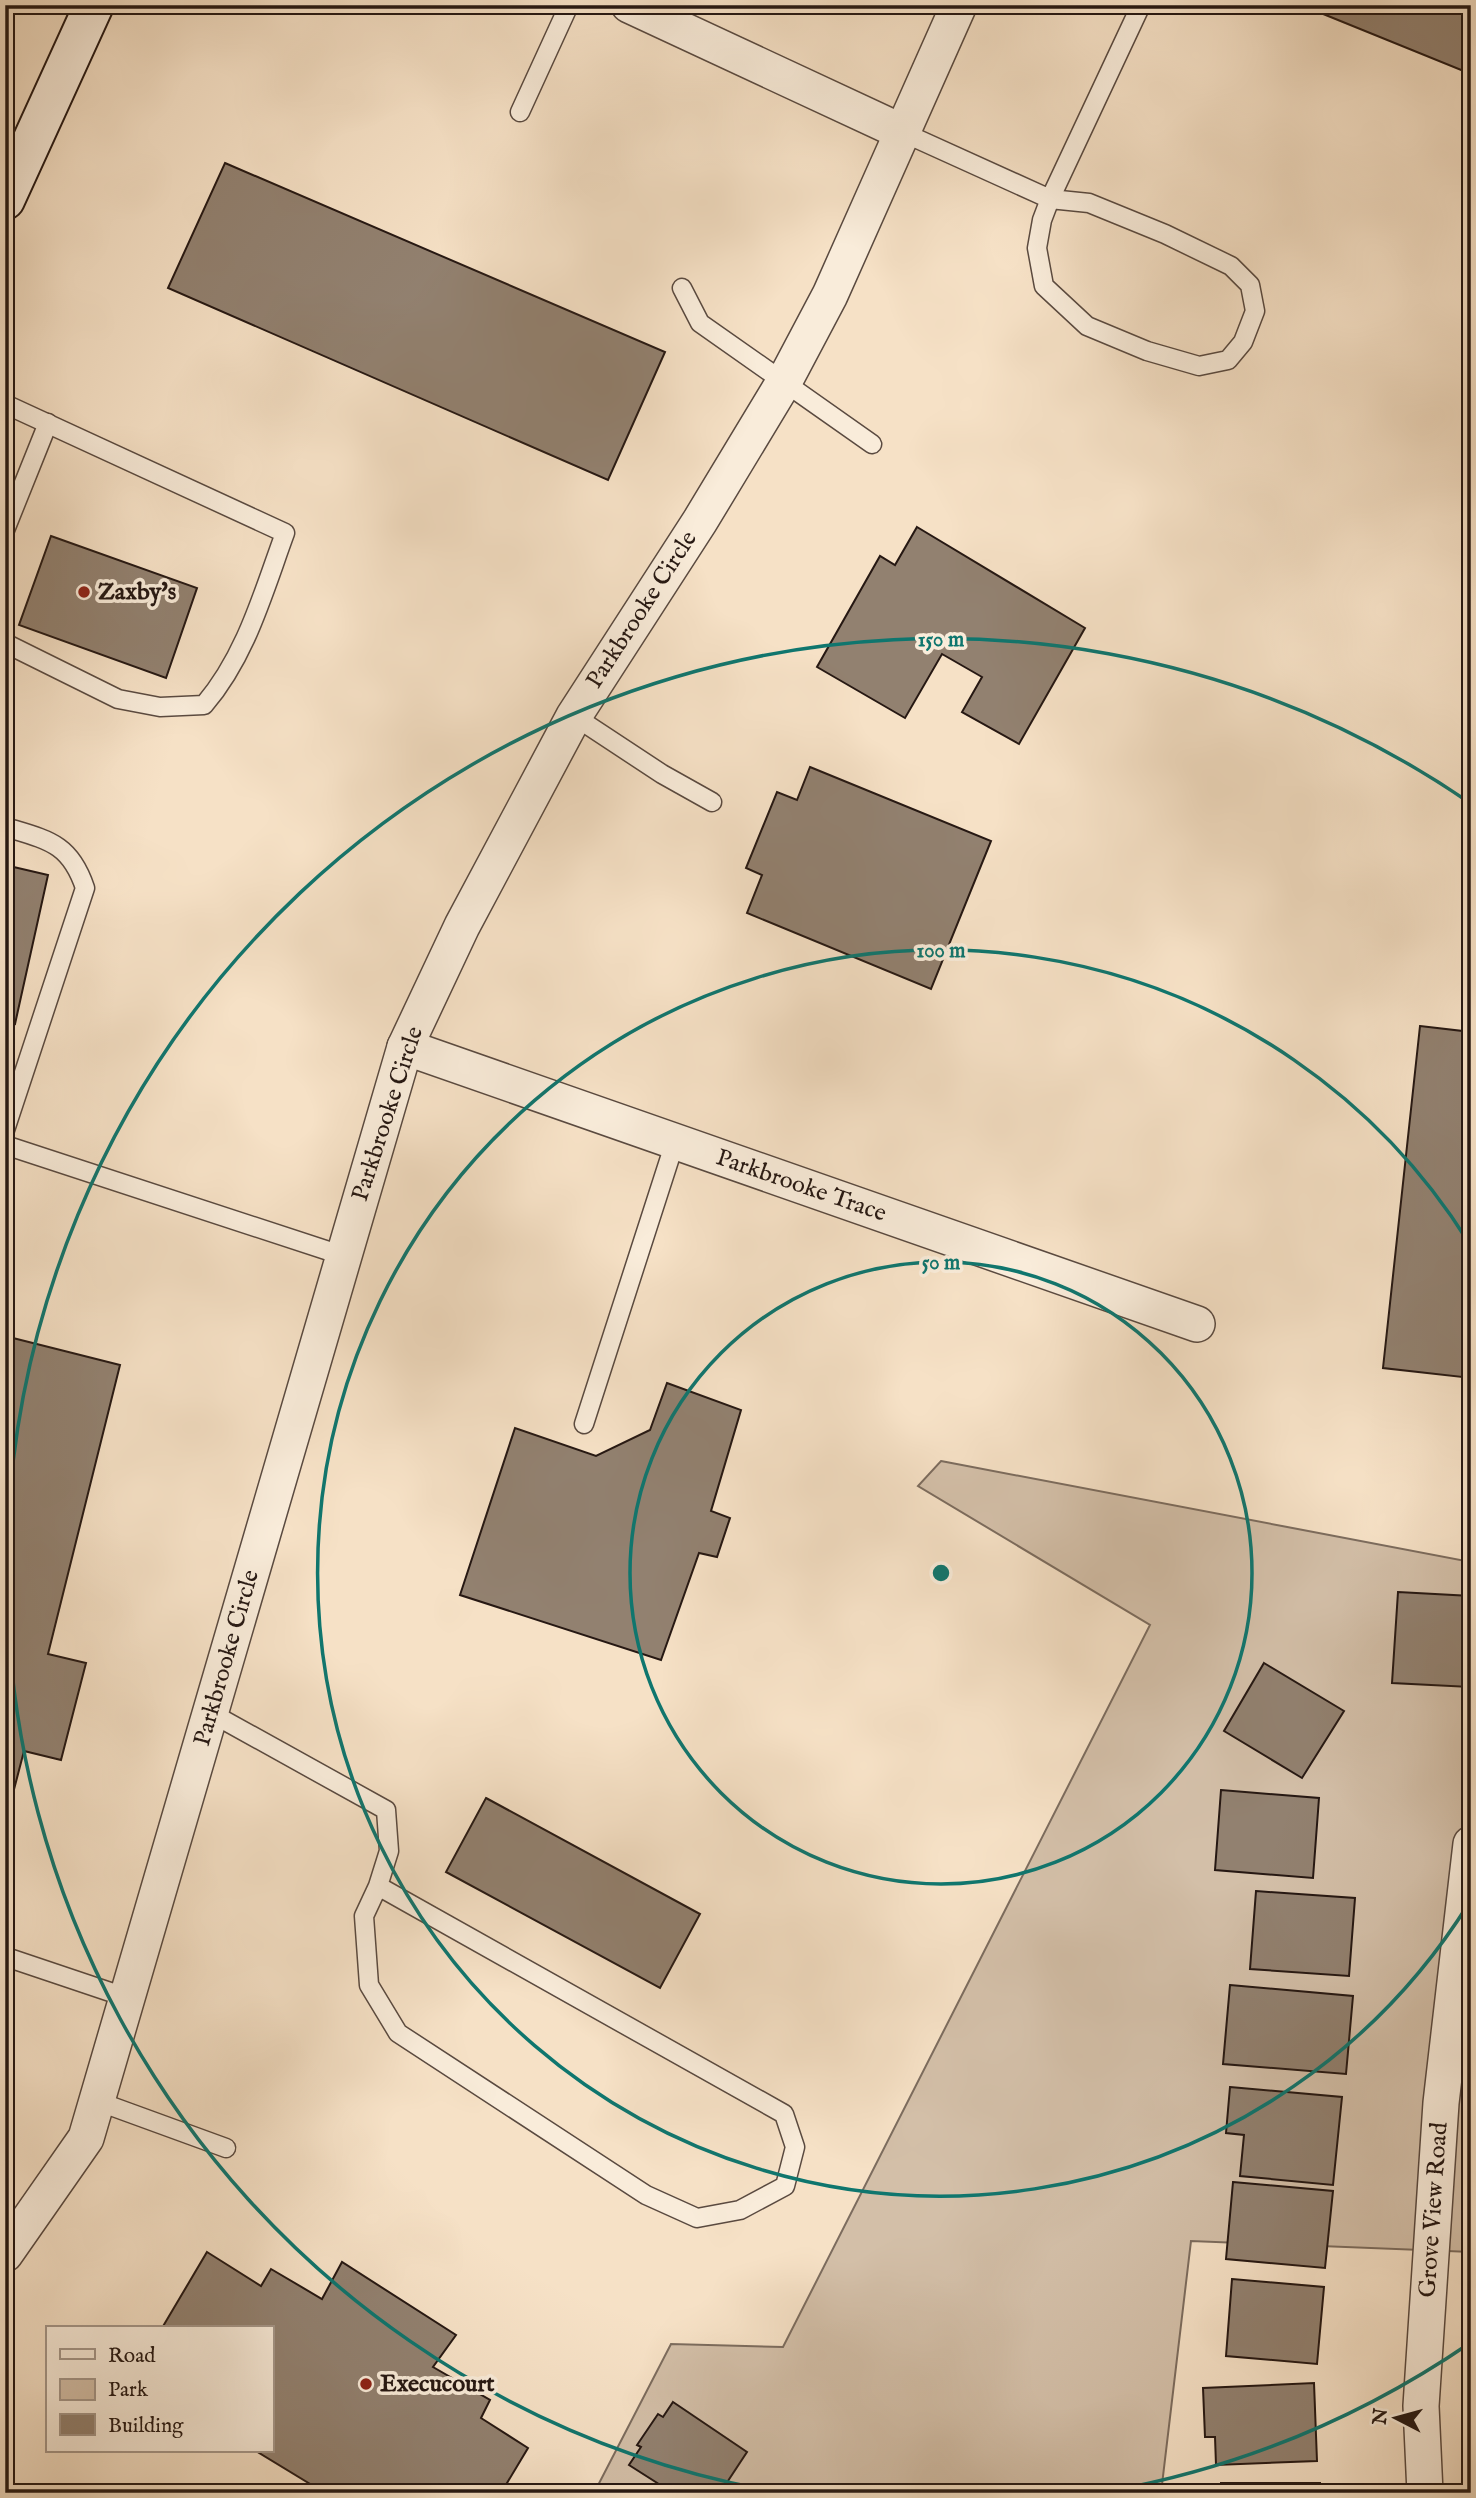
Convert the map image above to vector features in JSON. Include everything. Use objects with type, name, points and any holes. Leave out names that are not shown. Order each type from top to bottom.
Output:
[{"type":"street","points":[[5,200],[94,5]]},
{"type":"street","points":[[629,5],[669,14],[902,132]]},
{"type":"street","name":"Parkbrooke Circle","points":[[5,2254],[86,2138],[405,1047],[462,926],[573,716],[700,521],[784,382],[830,295],[959,5]]},
{"type":"street","name":"Parkbrooke Trace","points":[[405,1047],[1197,1324]]},
{"type":"street","name":"Grove View Road","points":[[1425,2493],[1421,2406],[1441,2103],[1471,1844]]},
{"type":"lane","points":[[520,112],[569,5]]},
{"type":"lane","points":[[902,132],[1050,199],[1089,203],[1165,234],[1231,266],[1250,285],[1255,311],[1243,342],[1228,360],[1199,366],[1147,351],[1087,326],[1044,286],[1037,248],[1042,220],[1050,199],[1141,5]]},
{"type":"lane","points":[[682,288],[700,323],[872,444]]},
{"type":"lane","points":[[5,404],[285,533],[250,630],[223,682],[204,705],[160,707],[118,699],[5,643]]},
{"type":"lane","points":[[5,530],[48,423]]},
{"type":"lane","points":[[573,716],[662,774],[712,802]]},
{"type":"lane","points":[[5,827],[54,842],[77,863],[85,888],[5,1130]]},
{"type":"lane","points":[[584,1424],[675,1142]]},
{"type":"lane","points":[[5,1145],[344,1256]]},
{"type":"lane","points":[[211,1713],[386,1810],[389,1851],[378,1886],[364,1916],[369,1985],[398,2034],[646,2195],[697,2218],[740,2210],[785,2186],[795,2147],[784,2114],[378,1886]]},
{"type":"lane","points":[[12,1959],[128,1998]]},
{"type":"lane","points":[[97,2101],[226,2148]]},
{"type":"green space","points":[[941,1461],[1471,1562],[1471,2252],[1191,2241],[1161,2493],[594,2493],[671,2344],[783,2347],[1150,1625],[918,1486]]},
{"type":"building","points":[[1301,5],[1471,5],[1471,74]]},
{"type":"building","points":[[225,163],[665,352],[608,480],[168,288]]},
{"type":"building","points":[[917,527],[1085,628],[1019,744],[962,712],[982,677],[942,654],[905,718],[817,667],[880,556],[895,565]]},
{"type":"building","points":[[51,536],[197,588],[166,678],[19,625]]},
{"type":"building","points":[[810,767],[991,841],[931,989],[747,913],[762,875],[746,868],[777,792],[797,800]]},
{"type":"building","points":[[5,865],[48,875],[15,1024],[5,1022]]},
{"type":"building","points":[[1420,1026],[1471,1032],[1471,1378],[1383,1368]]},
{"type":"building","points":[[5,1336],[120,1365],[48,1654],[86,1663],[61,1760],[24,1751],[5,1824]]},
{"type":"building","points":[[667,1383],[741,1410],[711,1511],[730,1518],[717,1557],[699,1553],[661,1660],[460,1595],[515,1428],[596,1456],[650,1430]]},
{"type":"building","points":[[1398,1592],[1471,1596],[1470,1687],[1392,1683]]},
{"type":"building","points":[[1264,1663],[1344,1711],[1302,1778],[1224,1731]]},
{"type":"building","points":[[1221,1790],[1319,1798],[1313,1878],[1215,1870]]},
{"type":"building","points":[[486,1798],[700,1914],[660,1988],[446,1872]]},
{"type":"building","points":[[1256,1891],[1355,1898],[1349,1976],[1250,1969]]},
{"type":"building","points":[[1230,1985],[1353,1996],[1346,2074],[1223,2064]]},
{"type":"building","points":[[1230,2087],[1342,2097],[1333,2185],[1240,2176],[1244,2135],[1226,2133]]},
{"type":"building","points":[[1233,2182],[1333,2191],[1325,2268],[1226,2259]]},
{"type":"building","name":"Execucourt","points":[[207,2252],[261,2286],[271,2269],[322,2299],[342,2262],[456,2335],[433,2367],[490,2400],[481,2418],[528,2448],[501,2493],[325,2493],[258,2452],[273,2452],[273,2326],[163,2326]]},
{"type":"building","points":[[1232,2279],[1324,2287],[1317,2364],[1226,2356]]},
{"type":"building","points":[[1314,2383],[1317,2461],[1216,2465],[1215,2437],[1205,2437],[1203,2388]]},
{"type":"building","points":[[673,2402],[747,2452],[720,2493],[673,2493],[629,2465],[641,2447],[637,2445],[658,2414],[663,2417]]},
{"type":"building","points":[[1221,2483],[1320,2483],[1320,2493],[1221,2493]]},
{"type":"place","name":"Zaxby's","points":[[84,592]]},
{"type":"place","name":"Execucourt","points":[[366,2384]]}]
